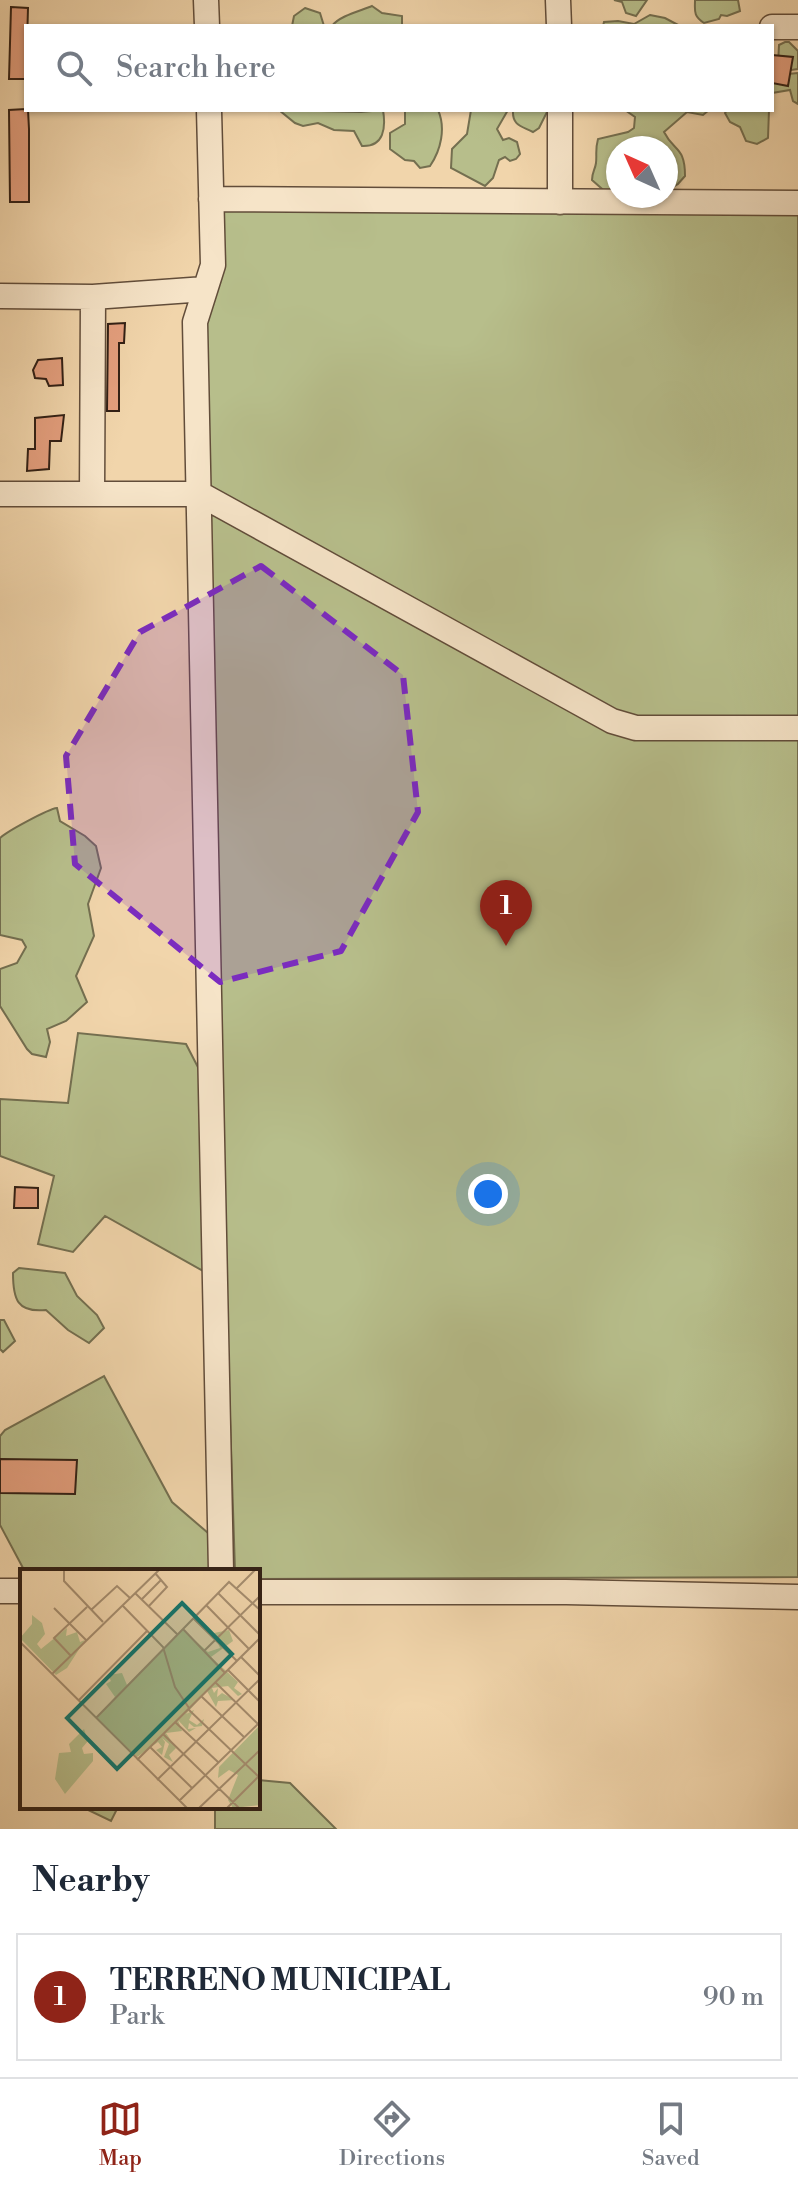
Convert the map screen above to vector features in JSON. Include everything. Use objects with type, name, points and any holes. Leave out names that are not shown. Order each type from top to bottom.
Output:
[{"type":"street","points":[[206,0],[207,24]]},
{"type":"street","points":[[558,0],[559,24]]},
{"type":"street","points":[[774,27],[798,27]]},
{"type":"street","points":[[209,112],[213,265],[195,322],[221,1569]]},
{"type":"street","points":[[560,112],[560,202]]},
{"type":"street","points":[[211,199],[798,203]]},
{"type":"street","points":[[0,296],[93,297],[205,289]]},
{"type":"street","points":[[92,494],[93,297]]},
{"type":"street","points":[[0,494],[200,494],[612,721],[636,728],[798,728]]},
{"type":"street","points":[[260,1592],[566,1592],[798,1597]]},
{"type":"highlighted area","points":[[261,566],[403,675],[418,812],[341,951],[220,982],[75,864],[66,756],[140,632]]},
{"type":"green space","points":[[614,0],[647,0],[636,16],[626,13],[622,2]]},
{"type":"green space","points":[[695,0],[738,0],[740,11],[704,23],[696,16]]},
{"type":"green space","points":[[372,6],[382,13],[402,16],[402,24],[334,24]]},
{"type":"green space","points":[[305,8],[320,13],[323,24],[292,24],[294,16]]},
{"type":"green space","points":[[650,15],[676,24],[634,24]]},
{"type":"green space","points":[[618,21],[634,24],[604,24]]},
{"type":"green space","points":[[785,42],[798,51],[798,69],[791,70],[778,64],[779,45]]},
{"type":"green space","points":[[798,73],[798,104],[793,101],[790,90],[774,93],[774,80]]},
{"type":"green space","points":[[281,112],[383,112],[384,123],[379,140],[362,146],[354,131],[334,130],[318,123],[303,126]]},
{"type":"green space","points":[[405,112],[439,112],[441,139],[430,166],[420,168],[414,161],[405,160],[390,149],[390,133],[405,124]]},
{"type":"green space","points":[[471,112],[507,112],[497,129],[503,140],[509,138],[517,142],[520,154],[510,161],[505,157],[499,160],[493,178],[485,186],[451,168],[452,149],[467,134]]},
{"type":"green space","points":[[513,112],[547,112],[539,128],[533,132],[516,122]]},
{"type":"green space","points":[[628,112],[687,112],[664,132],[667,136],[611,136],[634,128],[635,117]]},
{"type":"green space","points":[[769,112],[768,138],[757,144],[746,141],[740,127],[730,122],[725,113]]},
{"type":"green space","points":[[606,137],[606,192],[592,180],[598,139]]},
{"type":"green space","points":[[678,150],[683,159],[685,176],[678,184]]},
{"type":"green space","points":[[606,204],[606,208],[678,208],[678,204],[798,204],[798,1577],[260,1579],[260,1569],[235,1569],[222,1170],[212,1276],[105,1216],[73,1252],[38,1244],[54,1176],[0,1156],[0,1099],[68,1103],[78,1033],[186,1044],[219,1108],[195,322],[218,205]]},
{"type":"green space","points":[[57,808],[60,821],[96,846],[101,868],[88,904],[94,936],[76,976],[87,1002],[66,1021],[47,1029],[50,1042],[46,1057],[32,1054],[27,1049],[0,1006],[0,969],[17,963],[26,947],[22,940],[0,935],[0,838],[27,821]]},
{"type":"green space","points":[[19,1268],[65,1273],[77,1296],[97,1315],[104,1328],[89,1343],[68,1330],[46,1310],[23,1306],[16,1297],[13,1282],[13,1273]]},
{"type":"green space","points":[[0,1320],[4,1320],[15,1341],[3,1352],[0,1349]]},
{"type":"green space","points":[[104,1376],[172,1502],[215,1539],[211,1569],[23,1568],[0,1525],[0,1436],[5,1430]]},
{"type":"green space","points":[[260,1780],[290,1783],[336,1829],[215,1829],[215,1809],[260,1809]]},
{"type":"green space","points":[[86,1809],[117,1809],[111,1821]]},
{"type":"building","points":[[11,7],[28,8],[28,24],[24,24],[24,79],[9,79]]},
{"type":"building","points":[[774,55],[793,57],[788,86],[774,83]]},
{"type":"building","points":[[24,109],[28,112],[29,202],[10,202],[9,110]]},
{"type":"building","points":[[125,323],[124,343],[119,343],[119,411],[107,411],[108,324]]},
{"type":"building","points":[[62,358],[63,385],[49,386],[46,379],[35,378],[33,370],[38,360]]},
{"type":"building","points":[[64,415],[61,441],[50,441],[49,469],[27,471],[28,449],[35,449],[35,418]]},
{"type":"building","points":[[15,1187],[38,1188],[38,1208],[14,1208]]},
{"type":"building","points":[[0,1459],[77,1460],[75,1494],[0,1493]]},
{"type":"place","name":"TERRENO MUNICIPAL","points":[[506,946]]}]
